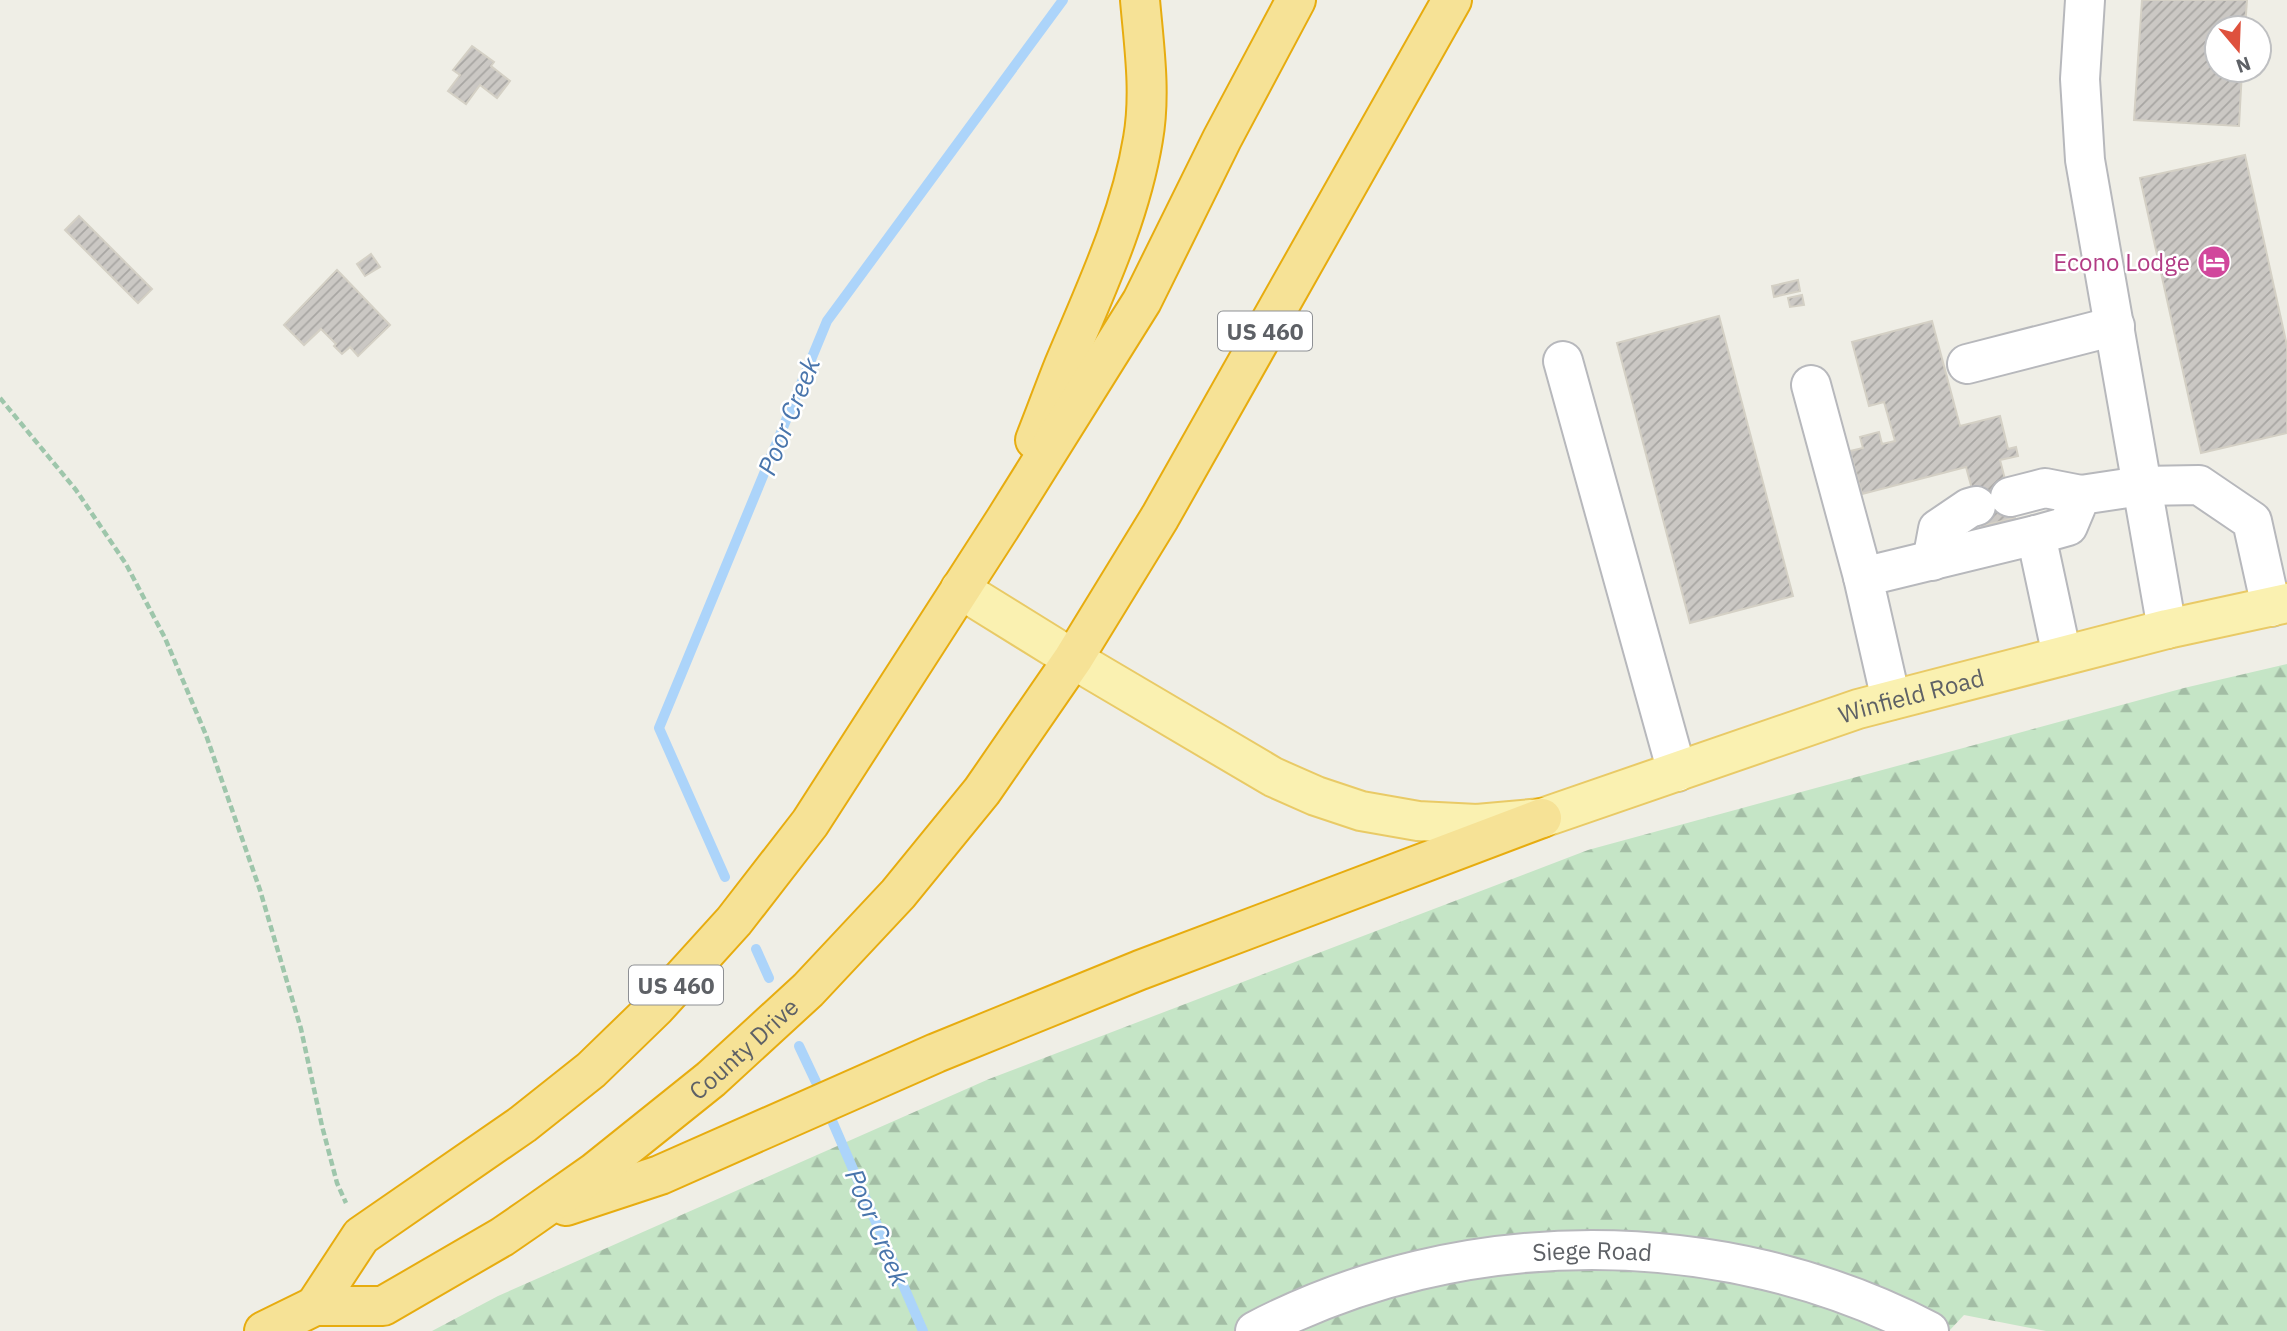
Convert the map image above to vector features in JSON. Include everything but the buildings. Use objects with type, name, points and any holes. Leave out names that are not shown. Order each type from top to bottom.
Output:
[{"type":"highway","points":[[1005,520],[1063,366],[1104,273],[1134,183],[1144,136],[1147,88],[1140,0]]},
{"type":"highway","name":"US 460","points":[[315,1306],[361,1236],[523,1124],[592,1070],[663,999],[734,921],[810,823],[1142,301],[1222,139],[1296,0]]},
{"type":"highway","name":"US 460","points":[[1073,659],[1160,517],[1452,0]]},
{"type":"highway","name":"County Drive","points":[[264,1331],[315,1306],[383,1307],[531,1217],[595,1172],[712,1079],[808,990],[898,894],[982,791],[1073,659]]},
{"type":"highway","points":[[531,1217],[660,1175],[936,1053],[1127,975],[1542,818]]},
{"type":"main road","name":"Winfield Road","points":[[960,589],[1273,777],[1316,796],[1361,811],[1418,821],[1477,824],[1542,818],[1858,709],[2166,629],[2279,605]]},
{"type":"street","points":[[2085,0],[2080,79],[2085,160],[2166,629]]},
{"type":"street","points":[[1967,364],[2115,326]]},
{"type":"street","points":[[1563,361],[1677,772]]},
{"type":"street","points":[[1811,385],[1863,578],[1891,700]]},
{"type":"street","points":[[1932,561],[1938,529],[1969,508],[2045,488],[2081,495],[2141,486],[2199,485],[2252,521],[2279,605]]},
{"type":"street","points":[[1863,578],[2068,526],[2081,495]]},
{"type":"street","points":[[2036,535],[2062,656]]},
{"type":"street","name":"Siege Road","points":[[1255,1331],[1336,1294],[1415,1270],[1498,1256],[1583,1250],[1666,1253],[1731,1262],[1827,1287],[1929,1331]]},
{"type":"path","points":[[0,398],[76,490],[126,564],[165,638],[206,735],[260,890],[301,1029],[337,1182],[361,1236]]},
{"type":"green space","points":[[2287,664],[2287,1331],[2046,1331],[1964,1315],[1949,1331],[432,1331],[498,1296],[989,1079],[1588,850],[2184,688]]},
{"type":"waterway","name":"Poor Creek","points":[[725,877],[659,728],[827,321],[1063,0]]},
{"type":"waterway","name":"Poor Creek","points":[[756,949],[769,978]]},
{"type":"waterway","name":"Poor Creek","points":[[799,1046],[816,1082]]},
{"type":"waterway","name":"Poor Creek","points":[[833,1123],[923,1331]]},
{"type":"place","name":"Econo Lodge","points":[[2214,262]]}]
